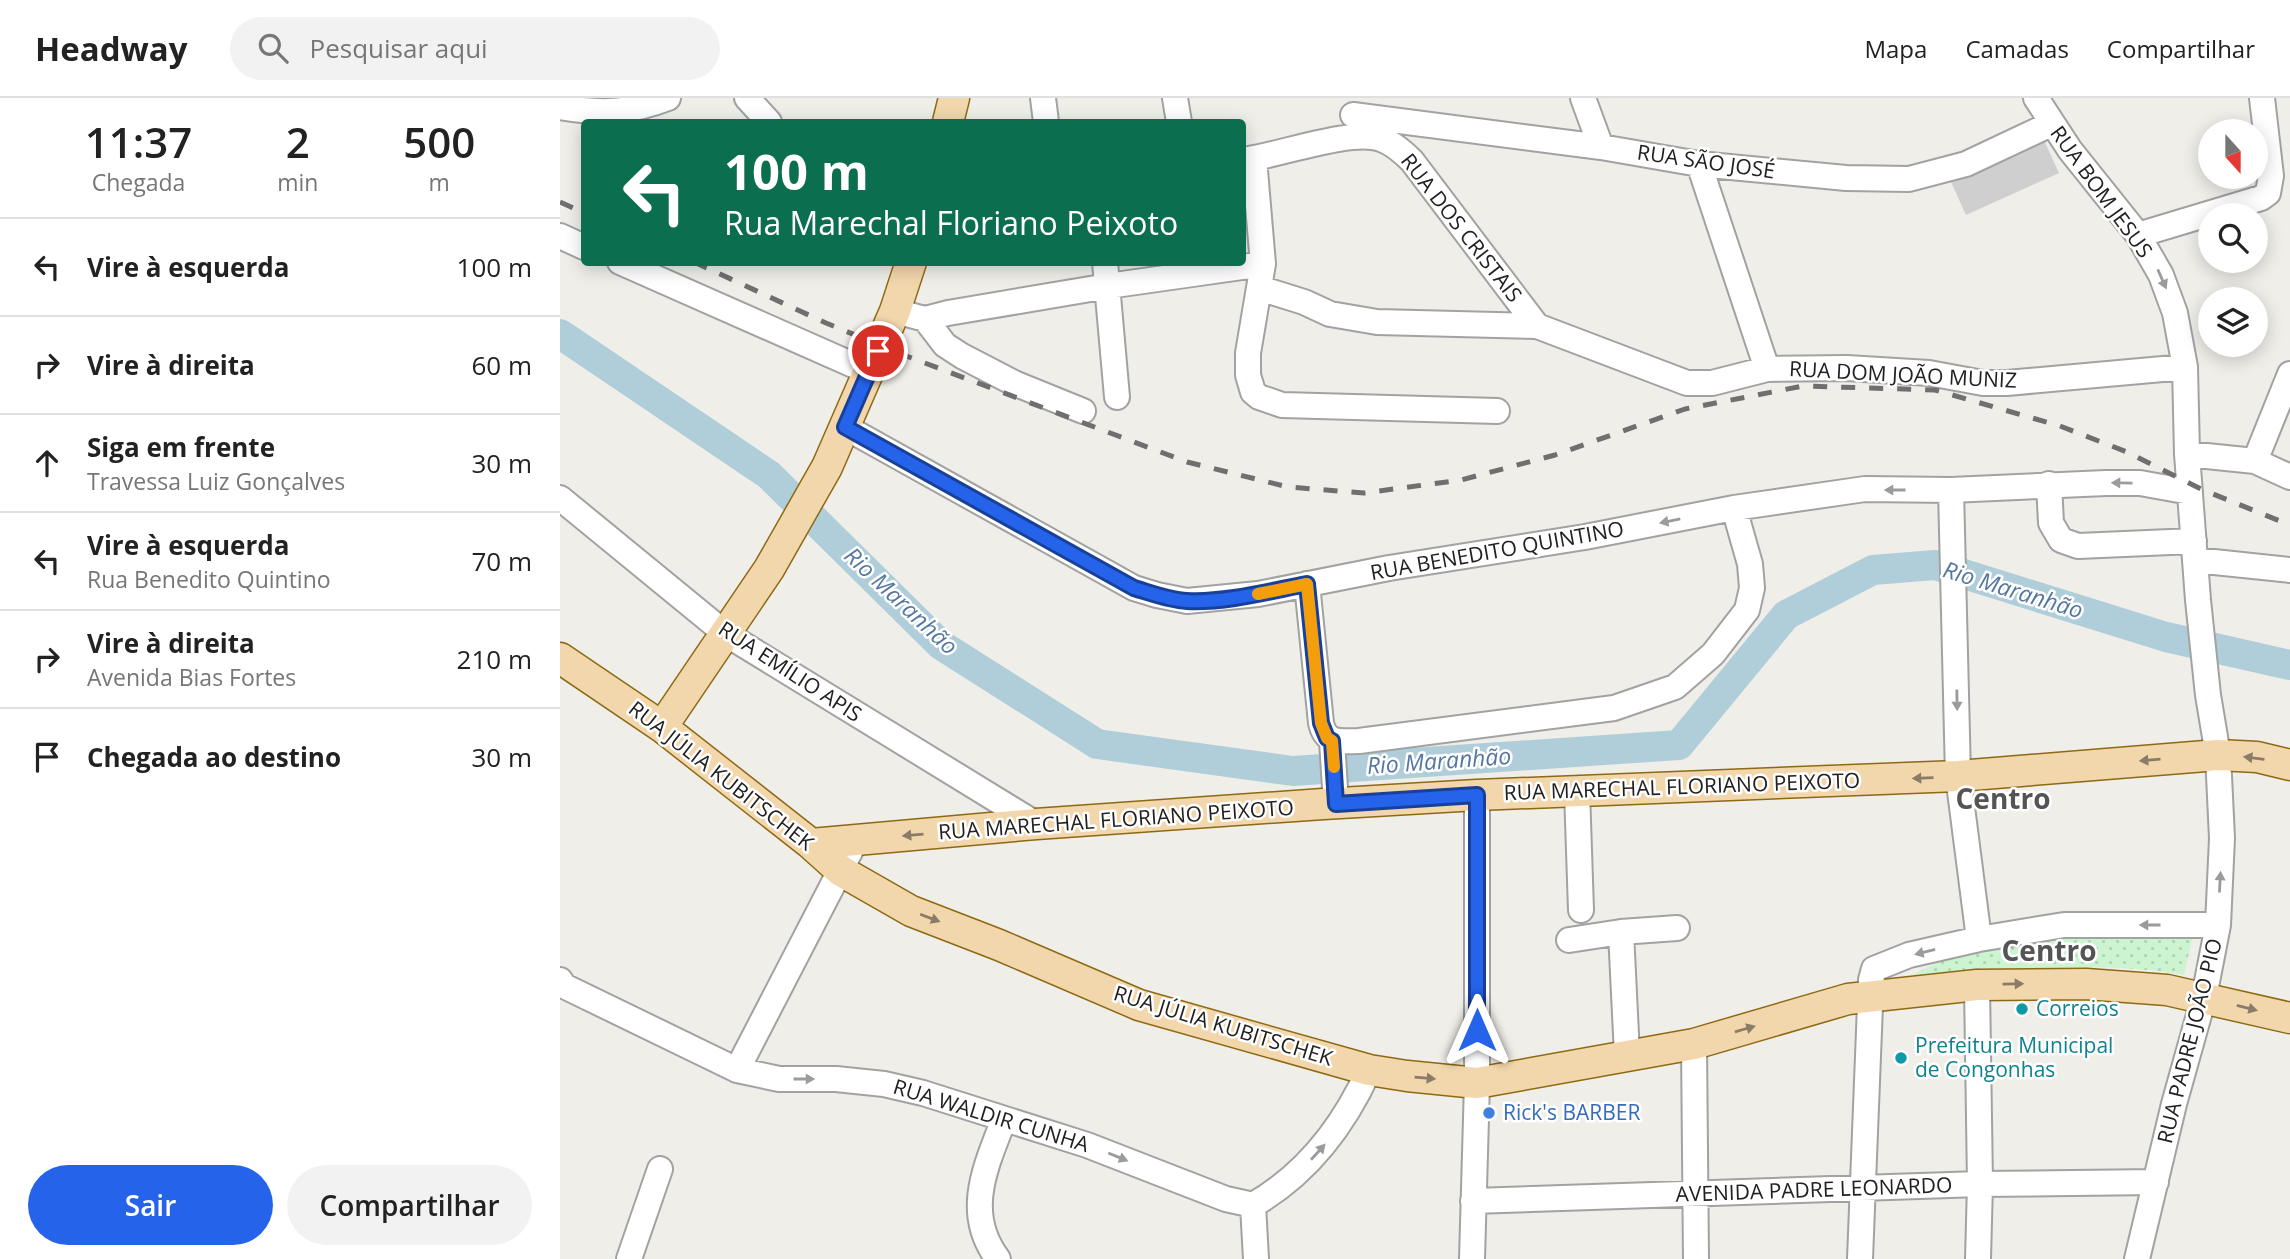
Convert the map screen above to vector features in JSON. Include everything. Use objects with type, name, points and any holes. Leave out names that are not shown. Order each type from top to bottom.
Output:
[{"type":"main road","points":[[949,119],[954,98]]},
{"type":"main road","points":[[662,727],[769,569],[827,467],[895,311],[905,266]]},
{"type":"main road","name":"RUA JÚLIA KUBITSCHEK","points":[[560,657],[662,727],[811,844],[841,871],[911,911],[999,945],[1139,1005],[1369,1070],[1477,1083],[1694,1044],[1859,997],[1977,985],[2086,984],[2168,990],[2290,1018]]},
{"type":"main road","name":"RUA MARECHAL FLORIANO PEIXOTO","points":[[811,844],[1335,796],[1477,795],[1958,776],[2218,755],[2257,757],[2290,765]]},
{"type":"street","points":[[563,104],[616,112],[632,110],[668,98]]},
{"type":"street","points":[[747,98],[766,119]]},
{"type":"street","points":[[1043,98],[1046,119]]},
{"type":"street","points":[[1175,98],[1178,119]]},
{"type":"street","points":[[1583,98],[1601,147]]},
{"type":"street","name":"RUA BOM JESUS","points":[[2036,98],[2051,124],[2137,235],[2161,275],[2175,313],[2185,367],[2187,454],[2195,550]]},
{"type":"street","points":[[2137,235],[2260,198],[2268,193],[2271,176],[2262,98]]},
{"type":"street","points":[[1360,121],[1248,159],[1261,276],[1248,352],[1248,375],[1253,392],[1266,401],[1282,405],[1497,411]]},
{"type":"street","name":"RUA SÃO JOSÉ","points":[[1360,121],[1601,147],[1699,164],[1846,178],[1909,179],[1966,164],[2051,124]]},
{"type":"street","name":"RUA DOS CRISTAIS","points":[[1360,121],[1412,161],[1537,326]]},
{"type":"street","points":[[1699,164],[1767,369]]},
{"type":"street","points":[[560,236],[581,246]]},
{"type":"street","points":[[629,266],[869,372]]},
{"type":"street","points":[[895,311],[925,319],[1107,274],[1261,276]]},
{"type":"street","points":[[1107,274],[1117,397]]},
{"type":"street","name":"RUA DOM JOÃO MUNIZ","points":[[1261,276],[1330,314],[1377,322],[1537,326],[1687,383],[1712,383],[1767,369],[1847,368],[1929,373],[1983,383],[2007,383],[2185,367]]},
{"type":"street","points":[[925,319],[945,345],[962,356],[1014,383],[1083,411]]},
{"type":"street","points":[[2255,461],[2290,374]]},
{"type":"street","name":"RUA BENEDITO QUINTINO","points":[[845,427],[1134,588],[1188,601],[1258,594],[1390,568],[1585,537],[1734,508],[1865,489],[1951,490],[2049,484],[2140,483],[2190,492]]},
{"type":"street","points":[[2187,454],[2255,461],[2290,477]]},
{"type":"street","points":[[2049,484],[2051,523],[2061,540],[2069,543],[2078,546],[2195,550],[2290,570]]},
{"type":"street","points":[[1951,490],[1958,776],[1979,939]]},
{"type":"street","name":"RUA EMÍLIO APIS","points":[[560,498],[726,634],[1036,824]]},
{"type":"street","points":[[1333,750],[1359,740],[1614,708],[1675,687],[1713,654],[1747,610],[1752,588],[1751,576],[1734,508]]},
{"type":"street","name":"RUA PADRE JOÃO PIO","points":[[2137,1259],[2174,1104],[2204,997],[2218,925],[2222,838],[2218,755],[2208,695],[2195,550]]},
{"type":"street","points":[[1307,584],[1321,723],[1333,750],[1335,796]]},
{"type":"street","points":[[1577,791],[1581,910]]},
{"type":"street","points":[[1472,1259],[1477,1083],[1477,795]]},
{"type":"street","points":[[737,1070],[856,839]]},
{"type":"street","points":[[1860,1259],[1863,1189],[1859,997],[1872,972],[1880,965],[1979,939],[2064,925],[2218,925]]},
{"type":"street","points":[[1569,940],[1621,932],[1677,928]]},
{"type":"street","points":[[1621,932],[1627,1055]]},
{"type":"street","points":[[1977,985],[1980,1184],[1978,1259]]},
{"type":"street","name":"RUA WALDIR CUNHA","points":[[561,987],[737,1070],[779,1079],[836,1079],[884,1084],[923,1093],[1087,1145],[1226,1199],[1253,1205]]},
{"type":"street","points":[[1694,1044],[1696,1259]]},
{"type":"street","points":[[1256,1259],[1253,1205],[1285,1184],[1318,1153],[1351,1107],[1369,1070]]},
{"type":"street","points":[[998,1259],[985,1232],[979,1190],[1004,1119]]},
{"type":"street","points":[[630,1259],[660,1169]]},
{"type":"street","name":"AVENIDA PADRE LEONARDO","points":[[1473,1201],[1980,1184],[2156,1182]]},
{"type":"shaded area","points":[[2044,140],[2059,173],[1966,215],[1951,182]]},
{"type":"green space","points":[[2096,934],[2193,936],[2184,975],[2150,970],[2081,967],[1909,977],[1953,954]]},
{"type":"waterway","name":"Rio Maranhão","points":[[560,334],[769,475],[941,645],[1097,744],[1293,771],[1679,745],[1786,615],[1873,570],[1935,565],[2166,637],[2290,665]]},
{"type":"railway","points":[[560,202],[581,212]]},
{"type":"railway","points":[[703,266],[826,323],[909,357],[1187,462],[1288,487],[1364,493],[1461,480],[1555,455],[1685,409],[1803,386],[1935,390],[2060,426],[2127,452],[2203,490],[2290,525]]},
{"type":"slow traffic","points":[[1258,594],[1307,584],[1321,723],[1327,738],[1332,741],[1334,767]]},
{"type":"place","name":"Correios","points":[[2022,1009]]},
{"type":"place","name":"Prefeitura Municipal de Congonhas","points":[[1901,1058]]},
{"type":"place","name":"Rick's BARBER","points":[[1489,1113]]},
{"type":"district","name":"Centro","points":[[2003,799]]},
{"type":"district","name":"Centro","points":[[2049,951]]},
{"type":"route","points":[[878,351],[845,427],[1134,588],[1188,601],[1258,594],[1307,584],[1321,723],[1327,738],[1332,741],[1336,804],[1477,795],[1477,1030]]}]
